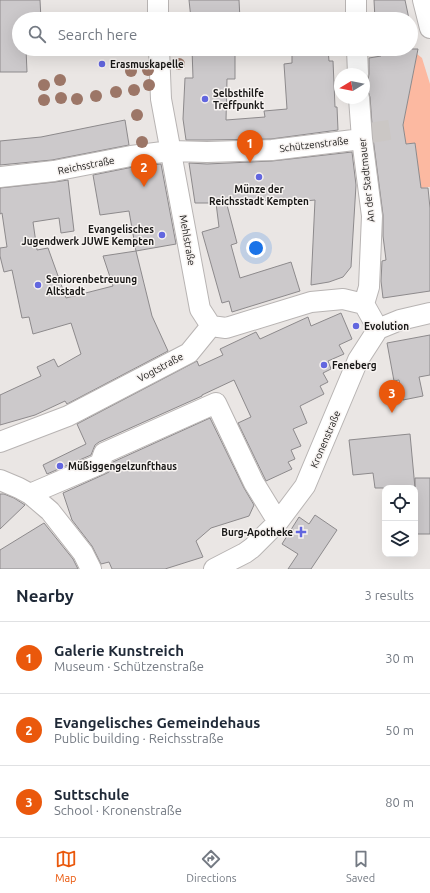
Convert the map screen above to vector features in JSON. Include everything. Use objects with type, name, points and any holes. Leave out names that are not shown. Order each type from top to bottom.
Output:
[{"type":"street","points":[[158,0],[158,12]]},
{"type":"street","points":[[356,0],[356,12]]},
{"type":"street","points":[[423,0],[430,28]]},
{"type":"street","name":"Mehlstraße","points":[[159,56],[161,99],[200,309],[211,326]]},
{"type":"street","points":[[357,56],[358,68]]},
{"type":"street","name":"An der Stadtmauer","points":[[360,104],[372,216],[369,287],[364,304]]},
{"type":"street","name":"Schützenstraße","points":[[171,151],[206,152],[272,150],[364,136]]},
{"type":"street","name":"Reichsstraße","points":[[0,178],[54,171],[131,156],[171,151]]},
{"type":"street","points":[[211,326],[226,328],[311,302],[343,298],[364,304],[378,329],[400,320],[430,312]]},
{"type":"street","name":"Vogtstraße","points":[[0,442],[68,416],[189,353],[211,326]]},
{"type":"street","name":"Kronenstraße","points":[[214,569],[248,561],[252,548],[278,522],[305,486],[358,360],[378,329]]},
{"type":"street","points":[[30,494],[100,464],[104,453],[216,403],[254,483],[278,522]]},
{"type":"street","points":[[0,480],[30,494],[50,511],[83,553],[91,569]]},
{"type":"shaded area","points":[[418,55],[422,58],[430,84],[430,187],[421,188],[415,143],[406,144],[403,125]]},
{"type":"building","points":[[0,0],[40,0],[41,12],[12,12],[12,56],[26,56],[27,72],[0,72]]},
{"type":"building","points":[[189,0],[239,0],[240,12],[190,12]]},
{"type":"building","points":[[374,0],[405,0],[408,12],[375,12]]},
{"type":"building","points":[[192,56],[235,56],[235,79],[227,79],[226,120],[265,117],[264,111],[287,109],[284,64],[292,63],[292,56],[329,56],[329,61],[333,61],[334,104],[335,107],[337,107],[338,130],[271,139],[186,140],[183,119],[185,78],[193,78]]},
{"type":"building","points":[[381,56],[417,56],[403,125],[406,144],[415,143],[421,188],[428,188],[430,208],[430,291],[383,298],[381,281],[382,261],[386,260],[383,236],[383,215],[373,138],[369,58]]},
{"type":"building","points":[[125,120],[129,145],[52,160],[0,165],[0,141],[41,137]]},
{"type":"building","points":[[352,152],[356,185],[351,267],[343,277],[329,282],[311,285],[315,200],[286,203],[285,198],[227,205],[237,243],[231,245],[240,278],[291,262],[300,291],[232,312],[229,301],[222,303],[202,232],[219,227],[216,203],[195,203],[189,163],[207,164],[272,161]]},
{"type":"building","points":[[161,164],[176,244],[136,251],[129,211],[100,215],[93,175],[133,167]]},
{"type":"building","points":[[68,180],[74,231],[61,233],[59,218],[33,222],[37,250],[48,248],[66,298],[113,286],[103,256],[136,251],[152,316],[168,351],[67,404],[65,401],[35,415],[0,425],[0,395],[41,376],[37,367],[54,359],[58,367],[81,354],[71,323],[33,334],[29,317],[22,318],[12,270],[4,272],[0,256],[0,248],[7,247],[2,213],[0,214],[0,188]]},
{"type":"building","points":[[341,313],[352,339],[339,345],[344,354],[328,361],[331,369],[323,373],[328,382],[320,386],[324,394],[300,406],[307,423],[293,429],[301,446],[291,450],[295,459],[288,462],[292,469],[266,481],[238,423],[251,417],[234,380],[99,442],[95,445],[91,455],[47,474],[43,465],[86,444],[77,424],[197,361],[199,366],[223,355],[220,349],[256,332],[260,339],[308,317],[311,326]]},
{"type":"building","points":[[430,335],[430,375],[419,377],[423,396],[403,400],[399,380],[394,381],[387,343]]},
{"type":"building","points":[[210,418],[244,488],[254,505],[249,516],[211,528],[196,541],[203,557],[165,569],[112,569],[109,562],[101,564],[92,546],[72,520],[63,493],[109,472],[113,462]]},
{"type":"building","points":[[410,434],[415,485],[382,485],[382,488],[375,488],[373,473],[353,475],[349,440]]},
{"type":"building","points":[[415,478],[430,478],[430,534],[418,534],[418,485],[415,485]]},
{"type":"building","points":[[0,494],[14,498],[25,505],[0,529]]},
{"type":"building","points":[[315,515],[337,530],[311,569],[288,569],[298,554],[282,544],[299,517],[309,524]]},
{"type":"building","points":[[44,523],[73,559],[78,569],[0,569],[0,550]]},
{"type":"tunnel","points":[[370,133],[396,129]]},
{"type":"place","name":"Erasmuskapelle","points":[[102,64]]},
{"type":"place","name":"Selbsthilfe Treffpunkt","points":[[205,99]]},
{"type":"place","name":"Galerie Kunstreich","points":[[250,163]]},
{"type":"place","name":"Münze der Reichsstadt Kempten","points":[[259,177]]},
{"type":"place","name":"Evangelisches Gemeindehaus","points":[[144,187]]},
{"type":"place","name":"Evangelisches Jugendwerk JUWE Kempten","points":[[162,235]]},
{"type":"place","name":"Seniorenbetreuung Altstadt","points":[[38,285]]},
{"type":"place","name":"Evolution","points":[[356,326]]},
{"type":"place","name":"Feneberg","points":[[324,365]]},
{"type":"place","name":"Suttschule","points":[[392,413]]},
{"type":"place","name":"Müßiggengelzunfthaus","points":[[60,466]]},
{"type":"place","name":"Burg-Apotheke","points":[[301,532]]}]
